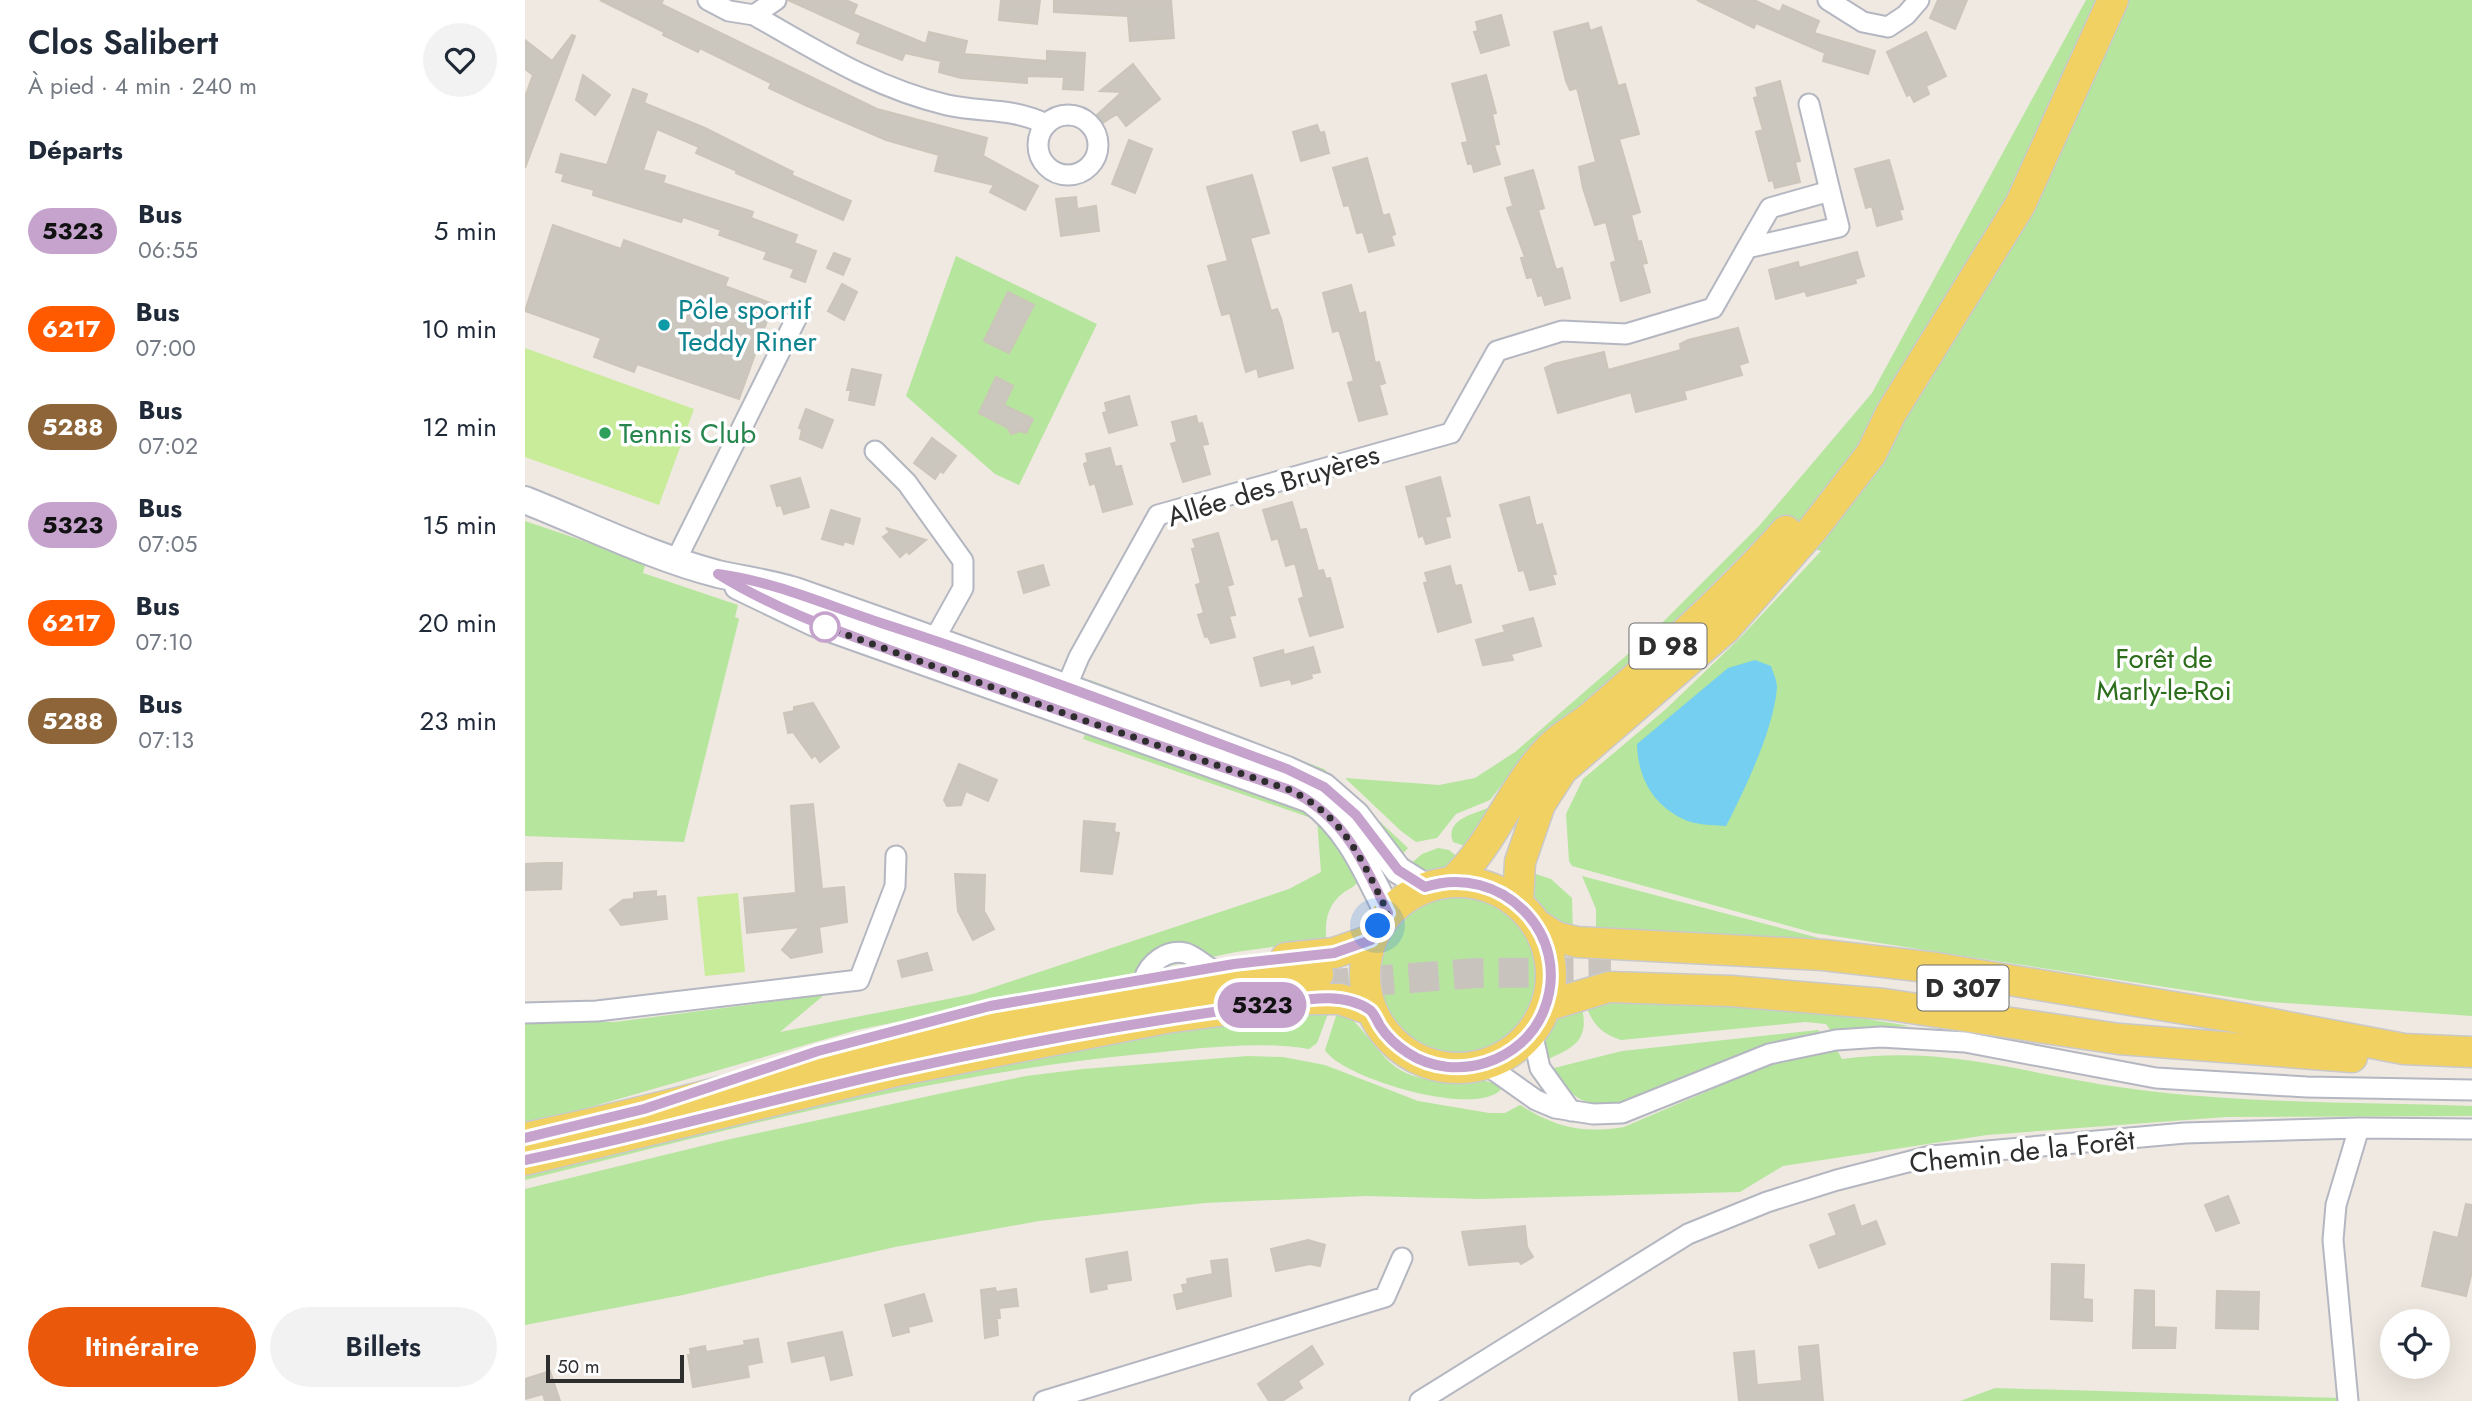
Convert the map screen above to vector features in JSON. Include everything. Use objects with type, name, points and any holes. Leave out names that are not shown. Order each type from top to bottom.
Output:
[{"type":"main road","name":"D 98","points":[[1527,914],[1520,862],[1541,804],[1562,771],[1725,629],[1814,529],[1871,454],[1891,413],[2020,205],[2113,0]]},
{"type":"main road","name":"D 98","points":[[1439,884],[1480,851],[1525,777],[1553,745],[1591,717],[1772,547],[1891,413]]},
{"type":"main road","points":[[1527,914],[1548,950],[1551,978],[1546,1006],[1532,1032],[1511,1052],[1485,1064],[1446,1068],[1409,1055],[1387,1035],[1371,1010],[1365,975],[1371,940],[1388,913],[1405,898],[1439,884],[1487,887],[1527,914],[1556,937],[1577,942],[1823,955],[1936,968],[2313,1033]]},
{"type":"main road","points":[[648,1119],[818,1051],[911,1024],[990,1006],[1144,979],[1334,953],[1371,940]]},
{"type":"main road","name":"D 307","points":[[2405,1049],[2358,1057],[2225,1046],[2166,1030],[1943,993],[1611,966],[1770,968],[1890,979],[2257,1032],[2313,1033],[2405,1049],[2472,1052]]},
{"type":"main road","points":[[525,1160],[648,1119],[965,1030],[1058,1010],[1209,985],[1319,980]]},
{"type":"main road","points":[[1546,1006],[1609,987],[1731,991],[1884,1004],[2119,1039],[2225,1046]]},
{"type":"main road","points":[[525,1138],[648,1119],[1166,1018],[1317,999],[1341,999],[1371,1010]]},
{"type":"street","points":[[708,0],[729,11],[754,15],[854,73],[948,105],[1022,113],[1046,124]]},
{"type":"street","points":[[754,15],[776,0]]},
{"type":"street","points":[[1828,0],[1863,22],[1888,27],[1919,0]]},
{"type":"street","points":[[1747,248],[1839,227],[1809,104]]},
{"type":"street","points":[[1747,248],[1770,208],[1831,191]]},
{"type":"street","name":"Allée des Bruyères","points":[[1062,699],[1079,657],[1159,515],[1451,433],[1497,351],[1562,331],[1626,334],[1713,308],[1747,248]]},
{"type":"street","points":[[676,560],[801,309]]},
{"type":"street","points":[[874,451],[907,483],[963,561],[963,588],[929,651]]},
{"type":"street","points":[[525,500],[676,560],[718,574],[753,579],[794,591],[929,651],[1062,699],[1310,799],[1330,814],[1348,838],[1388,913]]},
{"type":"street","points":[[1062,699],[1287,769],[1324,787],[1356,815],[1398,870],[1439,884]]},
{"type":"street","points":[[525,1013],[597,1011],[859,980],[895,886],[896,856]]},
{"type":"street","points":[[1532,1032],[1540,1068],[1571,1111]]},
{"type":"street","points":[[1485,1064],[1536,1100],[1571,1111],[1622,1113],[1769,1054],[1836,1040],[1881,1037],[1965,1042],[2157,1078],[2307,1087],[2472,1090]]},
{"type":"street","points":[[2348,1401],[2333,1240],[2336,1205],[2359,1128]]},
{"type":"street","name":"Chemin de la Forêt","points":[[1420,1401],[1688,1234],[1766,1202],[1837,1180],[1931,1156],[2185,1133],[2359,1128],[2472,1129]]},
{"type":"street","points":[[1044,1401],[1385,1297],[1402,1258]]},
{"type":"green space","name":"Forêt de Marly-le-Roi","points":[[2086,0],[2472,0],[2472,1016],[2256,1001],[1814,933],[1572,866],[1569,861],[1566,814],[1583,779],[1666,709],[1739,639],[1821,551],[1762,534],[1642,655],[1588,702],[1536,741],[1490,800],[1456,814],[1437,838],[1416,842],[1345,778],[1439,785],[1475,778],[1515,752],[1650,635],[1759,526],[1872,393]]},
{"type":"green space","points":[[956,256],[1097,324],[1019,485],[995,474],[906,396]]},
{"type":"green space","name":"Tennis Club","points":[[525,348],[694,409],[659,505],[525,457]]},
{"type":"green space","points":[[525,521],[646,562],[643,573],[738,605],[735,617],[739,619],[684,842],[525,836]]},
{"type":"green space","points":[[1090,680],[1324,769],[1408,848],[1399,858],[1091,684]]},
{"type":"green space","points":[[1087,729],[1282,796],[1321,818],[1360,878],[1337,898],[1330,910],[1326,923],[1327,945],[1280,946],[1236,952],[857,1030],[525,1126],[525,1021],[615,1022],[824,995],[780,1032],[973,994],[1289,889],[1321,872],[1317,820],[1083,739]]},
{"type":"green space","points":[[1492,806],[1468,847],[1453,842],[1451,834],[1457,822]]},
{"type":"green space","points":[[1438,848],[1449,850],[1459,858],[1441,870],[1429,872],[1408,866],[1422,854]]},
{"type":"green space","points":[[1530,872],[1551,879],[1572,898],[1573,936],[1547,917],[1537,903]]},
{"type":"green space","points":[[1582,876],[1819,938],[1820,941],[1596,935],[1596,909]]},
{"type":"green space","points":[[738,893],[745,972],[705,976],[697,897]]},
{"type":"green space","points":[[1458,898],[1488,904],[1513,921],[1530,946],[1536,976],[1530,1006],[1513,1031],[1488,1048],[1458,1054],[1428,1048],[1403,1031],[1386,1006],[1380,976],[1386,946],[1403,921],[1428,904]]},
{"type":"green space","points":[[1601,997],[1811,1010],[1910,1026],[1831,1031],[1826,1024],[1805,1022],[1621,1040],[1608,1035],[1588,1012],[1586,1005]]},
{"type":"green space","points":[[1332,1003],[1317,1043],[1309,1049],[1268,1045],[1204,1048],[1063,1063],[985,1075],[754,1123],[525,1180],[525,1171],[1057,1049]]},
{"type":"green space","points":[[1582,1008],[1583,1028],[1578,1041],[1548,1059],[1546,1039],[1552,1025],[1565,1015]]},
{"type":"green space","points":[[1338,1010],[1356,1024],[1387,1059],[1406,1073],[1431,1079],[1482,1081],[1503,1087],[1490,1096],[1468,1099],[1441,1097],[1382,1083],[1356,1072],[1336,1061],[1325,1050]]},
{"type":"green space","points":[[1818,1030],[1822,1034],[1750,1051],[1624,1103],[1611,1105],[1581,1100],[1566,1088],[1550,1069],[1622,1051]]},
{"type":"green space","points":[[1836,1048],[1842,1059],[1881,1056],[1952,1058],[2169,1093],[2255,1100],[2472,1106],[2472,1116],[2226,1117],[1987,1135],[1783,1166],[1740,1192],[1480,1199],[1366,1196],[1205,1203],[1039,1221],[895,1247],[683,1295],[525,1325],[525,1189],[726,1140],[943,1093],[1026,1076],[1083,1069],[1248,1056],[1283,1057],[1325,1065],[1418,1101],[1489,1113],[1505,1113],[1520,1105],[1545,1119],[1569,1127],[1595,1130],[1624,1127],[1773,1063]]},
{"type":"green space","points":[[1995,1388],[2341,1398],[2341,1401],[1960,1401]]},
{"type":"water","points":[[1755,660],[1771,666],[1777,687],[1770,721],[1742,795],[1726,826],[1687,821],[1663,806],[1649,788],[1640,768],[1637,744],[1728,668]]},
{"type":"building","points":[[600,0],[663,0],[661,4],[877,109],[987,138],[983,156],[1038,186],[1025,210],[990,192],[994,185],[935,171],[939,155],[886,140],[805,105],[769,88],[771,83],[700,48],[698,52]]},
{"type":"building","points":[[788,0],[846,0],[857,5],[853,14],[926,44],[929,32],[967,41],[964,54],[1047,61],[1047,51],[1085,53],[1083,90],[1063,89],[1064,77],[1027,76],[1027,83],[961,78],[939,72],[941,61],[905,53],[902,60],[857,43],[861,33]]},
{"type":"building","points":[[1001,0],[1040,0],[1037,24],[999,20]]},
{"type":"building","points":[[1054,0],[1171,0],[1174,38],[1130,41],[1128,16],[1054,12]]},
{"type":"building","points":[[1697,0],[1754,0],[1780,12],[1783,5],[1819,21],[1814,33],[1875,51],[1868,74],[1823,61],[1825,53],[1756,23],[1754,28]]},
{"type":"building","points":[[1938,0],[1967,0],[1955,29],[1930,18]]},
{"type":"building","points":[[1501,15],[1509,45],[1481,53],[1474,32],[1478,31],[1476,22]]},
{"type":"building","points":[[1588,23],[1590,31],[1601,27],[1618,86],[1625,84],[1639,134],[1619,139],[1640,212],[1631,215],[1647,263],[1642,264],[1650,292],[1621,301],[1611,263],[1616,261],[1606,222],[1595,225],[1583,188],[1579,167],[1596,162],[1577,88],[1570,90],[1566,81],[1554,32]]},
{"type":"building","points":[[1926,32],[1946,76],[1926,86],[1929,94],[1914,102],[1910,94],[1907,96],[1887,52]]},
{"type":"building","points":[[572,35],[575,36],[525,168],[525,97],[533,75],[525,69],[525,40],[552,61]]},
{"type":"building","points":[[1133,64],[1160,99],[1126,126],[1117,114],[1093,129],[1088,123],[1122,92],[1100,91]]},
{"type":"building","points":[[583,75],[610,95],[595,115],[576,100]]},
{"type":"building","points":[[1486,75],[1496,113],[1492,114],[1499,144],[1494,145],[1500,164],[1474,172],[1472,163],[1468,164],[1462,143],[1468,142],[1452,84]]},
{"type":"building","points":[[1780,81],[1800,161],[1795,162],[1800,182],[1775,188],[1773,180],[1769,181],[1756,132],[1763,130],[1754,98],[1758,97],[1756,88]]},
{"type":"building","points":[[633,89],[647,94],[644,103],[705,128],[793,172],[791,175],[851,201],[843,220],[736,173],[737,171],[696,153],[699,147],[657,129],[643,170],[665,176],[663,183],[753,212],[751,218],[797,235],[794,243],[816,251],[805,282],[791,277],[794,269],[764,259],[767,252],[719,235],[721,230],[683,217],[681,222],[593,195],[594,190],[562,181],[564,174],[556,172],[561,154],[607,165]]},
{"type":"building","points":[[1317,125],[1320,133],[1324,132],[1329,153],[1301,161],[1293,132]]},
{"type":"building","points":[[1129,140],[1152,149],[1135,193],[1112,184]]},
{"type":"building","points":[[1367,158],[1383,216],[1389,214],[1395,234],[1391,236],[1394,245],[1369,252],[1363,232],[1357,233],[1349,205],[1344,206],[1333,168]]},
{"type":"building","points":[[1889,160],[1903,209],[1899,210],[1902,219],[1877,226],[1872,206],[1866,208],[1855,169]]},
{"type":"building","points":[[1533,170],[1544,208],[1538,210],[1556,270],[1562,268],[1570,298],[1545,305],[1542,295],[1538,296],[1532,277],[1527,278],[1521,258],[1525,257],[1507,208],[1513,206],[1505,178]]},
{"type":"building","points":[[1252,175],[1269,233],[1250,238],[1271,311],[1277,309],[1281,318],[1293,368],[1259,377],[1257,368],[1246,372],[1230,313],[1222,315],[1208,266],[1228,261],[1207,187]]},
{"type":"building","points":[[1076,197],[1077,209],[1096,206],[1099,231],[1061,236],[1056,199]]},
{"type":"building","name":"Pôle sportif Teddy Riner","points":[[553,225],[621,249],[624,240],[728,278],[725,286],[773,304],[739,399],[637,364],[634,372],[594,357],[601,338],[525,311]]},
{"type":"building","points":[[1857,252],[1864,276],[1855,279],[1856,283],[1807,296],[1805,291],[1776,299],[1769,270],[1798,262],[1799,268]]},
{"type":"building","points":[[834,253],[850,259],[843,275],[827,268]]},
{"type":"building","points":[[842,284],[857,292],[844,320],[828,311]]},
{"type":"building","points":[[1351,285],[1359,314],[1365,312],[1375,363],[1379,362],[1385,383],[1379,385],[1387,414],[1359,421],[1348,383],[1354,381],[1339,330],[1333,332],[1323,293]]},
{"type":"building","points":[[1008,292],[1034,305],[1009,353],[984,341]]},
{"type":"building","points":[[1738,328],[1748,362],[1739,365],[1742,375],[1684,391],[1686,399],[1636,412],[1631,392],[1558,413],[1545,368],[1553,364],[1604,352],[1608,370],[1681,350],[1680,344],[1688,340]]},
{"type":"building","points":[[852,369],[881,375],[874,405],[849,400],[851,390],[847,390]]},
{"type":"building","points":[[996,377],[1013,386],[1004,405],[1033,419],[1026,433],[1021,431],[1011,434],[1008,428],[979,413]]},
{"type":"building","points":[[1129,396],[1137,425],[1109,433],[1103,413],[1107,412],[1105,403]]},
{"type":"building","points":[[806,409],[833,420],[822,448],[800,439],[802,429],[799,428]]},
{"type":"building","points":[[1196,416],[1198,424],[1202,423],[1208,444],[1202,445],[1210,474],[1183,482],[1171,444],[1177,442],[1172,422]]},
{"type":"building","points":[[932,438],[956,456],[935,479],[914,463]]},
{"type":"building","points":[[1110,448],[1115,467],[1121,466],[1132,504],[1103,512],[1095,483],[1090,485],[1084,464],[1088,462],[1086,454]]},
{"type":"building","points":[[1440,477],[1450,516],[1445,517],[1450,537],[1426,544],[1423,535],[1419,537],[1406,487]]},
{"type":"building","points":[[800,478],[809,507],[784,514],[781,505],[777,506],[771,486]]},
{"type":"building","points":[[1529,497],[1536,526],[1542,524],[1556,574],[1552,574],[1555,584],[1530,590],[1524,570],[1519,571],[1500,505]]},
{"type":"building","points":[[1292,502],[1300,530],[1306,529],[1318,571],[1323,570],[1326,579],[1330,578],[1343,627],[1310,636],[1299,599],[1304,597],[1295,563],[1286,566],[1278,538],[1272,540],[1263,510]]},
{"type":"building","points":[[831,510],[860,519],[853,544],[844,541],[843,545],[822,539]]},
{"type":"building","points":[[886,528],[926,540],[909,554],[907,551],[900,557],[883,537],[890,532]]},
{"type":"building","points":[[1218,533],[1233,584],[1227,586],[1235,615],[1229,616],[1235,637],[1211,643],[1208,636],[1205,637],[1198,615],[1204,613],[1196,585],[1201,583],[1192,549],[1196,548],[1193,540]]},
{"type":"building","points":[[1043,565],[1049,585],[1024,593],[1018,572]]},
{"type":"building","points":[[1450,566],[1455,586],[1461,585],[1471,622],[1438,632],[1424,583],[1428,582],[1425,573]]},
{"type":"building","points":[[1533,618],[1541,646],[1511,654],[1513,660],[1483,665],[1476,640],[1505,632],[1503,626]]},
{"type":"building","points":[[1313,647],[1320,672],[1311,674],[1312,678],[1292,684],[1290,679],[1261,686],[1254,658],[1283,650],[1284,655]]},
{"type":"building","points":[[813,703],[839,747],[820,762],[815,755],[812,758],[793,732],[788,733],[784,713],[794,711],[794,707]]},
{"type":"building","points":[[959,764],[997,780],[988,801],[966,791],[961,805],[947,806],[944,800]]},
{"type":"building","points":[[813,804],[822,889],[844,887],[847,922],[819,927],[822,952],[791,958],[782,950],[800,927],[747,933],[744,898],[796,893],[791,806]]},
{"type":"building","points":[[1084,821],[1115,824],[1114,832],[1119,833],[1112,874],[1081,871]]},
{"type":"building","points":[[562,863],[561,889],[525,890],[525,864]]},
{"type":"building","points":[[955,874],[985,875],[984,911],[994,929],[973,940],[958,911]]},
{"type":"building","points":[[656,891],[656,897],[665,896],[667,919],[621,925],[610,910],[623,900],[634,899],[634,893]]},
{"type":"building","points":[[927,953],[932,970],[902,977],[898,961]]},
{"type":"building","points":[[2228,1196],[2239,1223],[2216,1231],[2205,1205]]},
{"type":"building","points":[[2466,1204],[2472,1205],[2472,1271],[2466,1296],[2422,1286],[2434,1232],[2458,1238]]},
{"type":"building","points":[[1854,1205],[1861,1227],[1876,1221],[1885,1244],[1819,1268],[1810,1245],[1837,1235],[1829,1214]]},
{"type":"building","points":[[1525,1226],[1527,1247],[1533,1257],[1521,1264],[1519,1261],[1469,1265],[1462,1232]]},
{"type":"building","points":[[1308,1240],[1325,1245],[1320,1266],[1310,1264],[1276,1271],[1271,1249]]},
{"type":"building","points":[[1127,1252],[1131,1280],[1106,1284],[1107,1289],[1091,1292],[1086,1259]]},
{"type":"building","points":[[1227,1259],[1231,1296],[1177,1309],[1174,1295],[1184,1293],[1182,1285],[1188,1284],[1187,1279],[1213,1274],[1211,1261]]},
{"type":"building","points":[[2052,1264],[2084,1265],[2083,1299],[2092,1300],[2092,1321],[2051,1319]]},
{"type":"building","points":[[995,1288],[996,1292],[1016,1289],[1018,1306],[999,1308],[1000,1318],[985,1321],[997,1321],[998,1335],[985,1338],[981,1290]]},
{"type":"building","points":[[2135,1290],[2154,1291],[2154,1327],[2176,1328],[2175,1348],[2133,1348]]},
{"type":"building","points":[[2217,1291],[2259,1292],[2258,1329],[2216,1328]]},
{"type":"building","points":[[924,1294],[932,1321],[908,1327],[909,1332],[893,1336],[885,1305]]},
{"type":"building","points":[[842,1332],[852,1375],[831,1380],[825,1355],[792,1362],[788,1343]]},
{"type":"building","points":[[758,1339],[762,1362],[747,1365],[749,1377],[693,1387],[688,1355],[691,1355],[690,1349],[705,1346],[706,1352],[745,1345],[744,1341]]},
{"type":"building","points":[[1818,1345],[1823,1401],[1739,1401],[1734,1353],[1754,1351],[1757,1385],[1802,1381],[1799,1347]]},
{"type":"building","points":[[1312,1346],[1323,1364],[1298,1381],[1302,1388],[1282,1401],[1269,1401],[1258,1384]]},
{"type":"building","points":[[550,1371],[560,1401],[545,1401],[543,1394],[525,1399],[525,1379]]},
{"type":"tunnel","points":[[1319,985],[1477,973],[1611,972]]},
{"type":"bus line","name":"5323","points":[[525,1138],[644,1109],[818,1051],[911,1024],[990,1006],[1138,980],[1234,964],[1334,953],[1371,940],[1388,913],[1348,838],[1330,814],[1310,799],[796,616],[718,574],[753,579],[794,591],[975,653],[1287,769],[1324,787],[1356,815],[1398,870],[1425,887],[1452,881],[1476,883],[1498,890],[1518,903],[1537,924],[1548,950],[1551,978],[1546,1006],[1532,1032],[1511,1052],[1485,1064],[1466,1068],[1446,1068],[1409,1055],[1381,1028],[1371,1010],[1341,999],[1308,999],[1166,1018],[1036,1041],[901,1070],[525,1160]]},
{"type":"place","name":"Pôle sportif Teddy Riner","points":[[664,325]]},
{"type":"place","name":"Tennis Club","points":[[605,433]]},
{"type":"route","points":[[825,627],[1310,799],[1330,814],[1348,838],[1374,884],[1388,913],[1378,926]]}]
